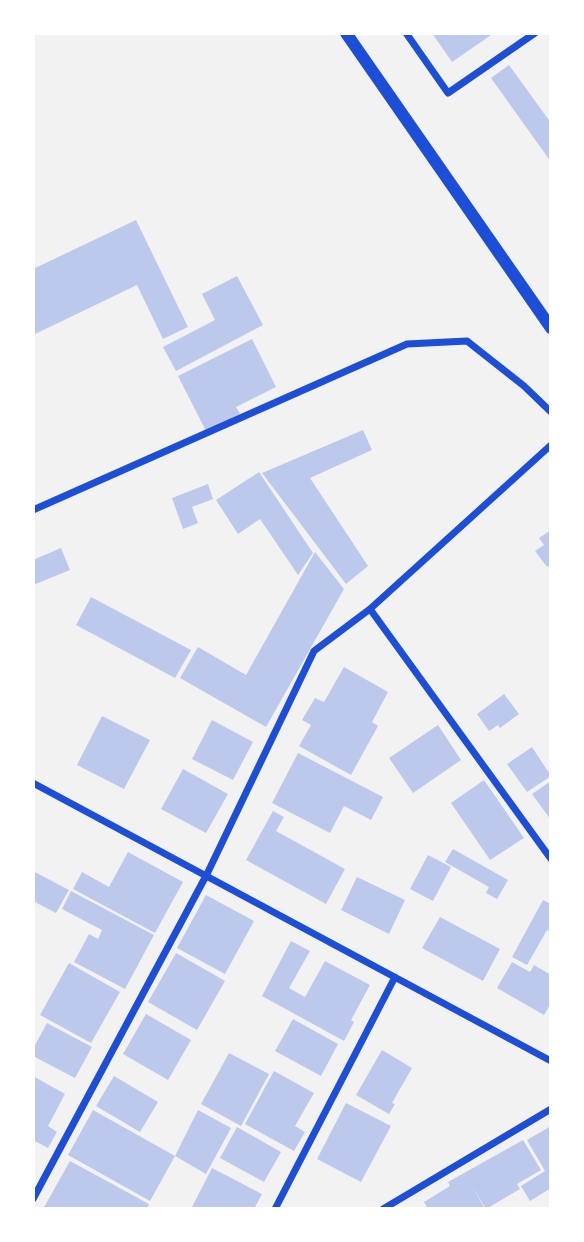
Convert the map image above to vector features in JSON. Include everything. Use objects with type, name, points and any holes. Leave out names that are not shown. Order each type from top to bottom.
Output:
[{"type":"street","points":[[346,33],[551,328]]},
{"type":"street","points":[[406,33],[448,93],[536,33]]},
{"type":"street","points":[[33,510],[407,344],[467,341],[524,386],[551,412]]},
{"type":"street","points":[[33,1199],[207,874],[314,651],[370,609],[551,444]]},
{"type":"street","points":[[370,609],[551,859]]},
{"type":"street","points":[[33,783],[551,1061]]},
{"type":"street","points":[[275,1209],[395,977]]},
{"type":"street","points":[[383,1209],[551,1109]]},
{"type":"building","points":[[432,33],[494,33],[452,62]]},
{"type":"building","points":[[509,65],[551,123],[551,162],[491,78]]},
{"type":"building","points":[[136,220],[188,327],[163,339],[137,285],[33,335],[33,269]]},
{"type":"building","points":[[237,276],[263,325],[176,371],[163,347],[215,320],[202,294]]},
{"type":"building","points":[[252,339],[276,387],[236,407],[240,414],[206,431],[178,376]]},
{"type":"building","points":[[363,430],[372,450],[310,478],[368,566],[346,584],[262,473]]},
{"type":"building","points":[[259,472],[313,553],[298,575],[260,519],[238,534],[216,500]]},
{"type":"building","points":[[208,484],[213,499],[192,507],[198,523],[183,529],[172,498]]},
{"type":"building","points":[[551,530],[551,564],[547,567],[535,551],[544,545],[539,538]]},
{"type":"building","points":[[61,548],[70,570],[33,585],[33,560]]},
{"type":"building","points":[[315,552],[344,589],[266,727],[180,678],[198,647],[246,675]]},
{"type":"building","points":[[91,597],[191,650],[175,678],[76,625]]},
{"type":"building","points":[[344,667],[388,692],[372,722],[378,726],[351,775],[299,746],[311,725],[302,720],[315,698],[324,702]]},
{"type":"building","points":[[504,694],[519,714],[500,728],[498,725],[489,731],[477,714]]},
{"type":"building","points":[[102,716],[150,740],[124,789],[77,765]]},
{"type":"building","points":[[212,720],[253,742],[233,780],[192,759]]},
{"type":"building","points":[[438,725],[461,760],[413,793],[389,758]]},
{"type":"building","points":[[532,747],[551,776],[527,792],[507,764]]},
{"type":"building","points":[[298,753],[383,797],[371,820],[344,806],[330,833],[272,803]]},
{"type":"building","points":[[183,769],[228,794],[206,833],[161,809]]},
{"type":"building","points":[[484,780],[524,838],[490,860],[451,803]]},
{"type":"building","points":[[551,781],[551,820],[532,794]]},
{"type":"building","points":[[273,811],[284,817],[276,831],[345,869],[326,904],[246,860]]},
{"type":"building","points":[[453,849],[508,880],[497,899],[486,893],[489,887],[445,862]]},
{"type":"building","points":[[128,852],[183,882],[155,933],[73,889],[82,872],[109,887]]},
{"type":"building","points":[[428,855],[451,867],[433,901],[410,889]]},
{"type":"building","points":[[33,871],[69,890],[56,913],[33,901]]},
{"type":"building","points":[[357,877],[405,900],[389,934],[341,910]]},
{"type":"building","points":[[71,891],[154,935],[125,989],[74,962],[89,934],[98,939],[102,930],[62,909]]},
{"type":"building","points":[[206,895],[254,921],[225,974],[177,948]]},
{"type":"building","points":[[543,900],[551,904],[551,932],[547,930],[527,965],[512,957]]},
{"type":"building","points":[[440,917],[500,949],[483,981],[422,948]]},
{"type":"building","points":[[291,941],[310,951],[289,988],[305,997],[325,961],[370,985],[351,1020],[354,1022],[344,1041],[262,996]]},
{"type":"building","points":[[176,953],[225,981],[197,1030],[148,1002]]},
{"type":"building","points":[[512,962],[530,972],[534,965],[551,975],[551,1003],[544,1015],[497,988]]},
{"type":"building","points":[[69,963],[120,992],[91,1043],[40,1015]]},
{"type":"building","points":[[146,1014],[191,1040],[168,1080],[123,1054]]},
{"type":"building","points":[[293,1019],[338,1044],[321,1076],[275,1051]]},
{"type":"building","points":[[47,1023],[92,1047],[75,1078],[33,1056],[33,1049]]},
{"type":"building","points":[[382,1050],[412,1068],[392,1103],[395,1104],[389,1114],[356,1095]]},
{"type":"building","points":[[229,1053],[269,1074],[241,1126],[201,1104]]},
{"type":"building","points":[[274,1071],[314,1093],[295,1126],[305,1132],[294,1151],[245,1124]]},
{"type":"building","points":[[33,1076],[65,1094],[48,1126],[57,1132],[48,1148],[33,1140]]},
{"type":"building","points":[[114,1076],[158,1102],[140,1132],[96,1106]]},
{"type":"building","points":[[346,1103],[391,1126],[361,1182],[317,1159]]},
{"type":"building","points":[[93,1110],[175,1156],[150,1201],[68,1155]]},
{"type":"building","points":[[198,1110],[231,1128],[206,1174],[175,1156]]},
{"type":"building","points":[[551,1126],[551,1188],[530,1201],[521,1186],[545,1171],[527,1140]]},
{"type":"building","points":[[237,1127],[281,1152],[264,1182],[220,1158]]},
{"type":"building","points":[[523,1140],[541,1170],[517,1184],[520,1189],[486,1209],[472,1186],[485,1209],[428,1209],[424,1202],[450,1186],[448,1182]]},
{"type":"building","points":[[70,1161],[149,1204],[147,1209],[43,1209]]},
{"type":"building","points":[[212,1168],[262,1194],[254,1209],[191,1209]]}]
